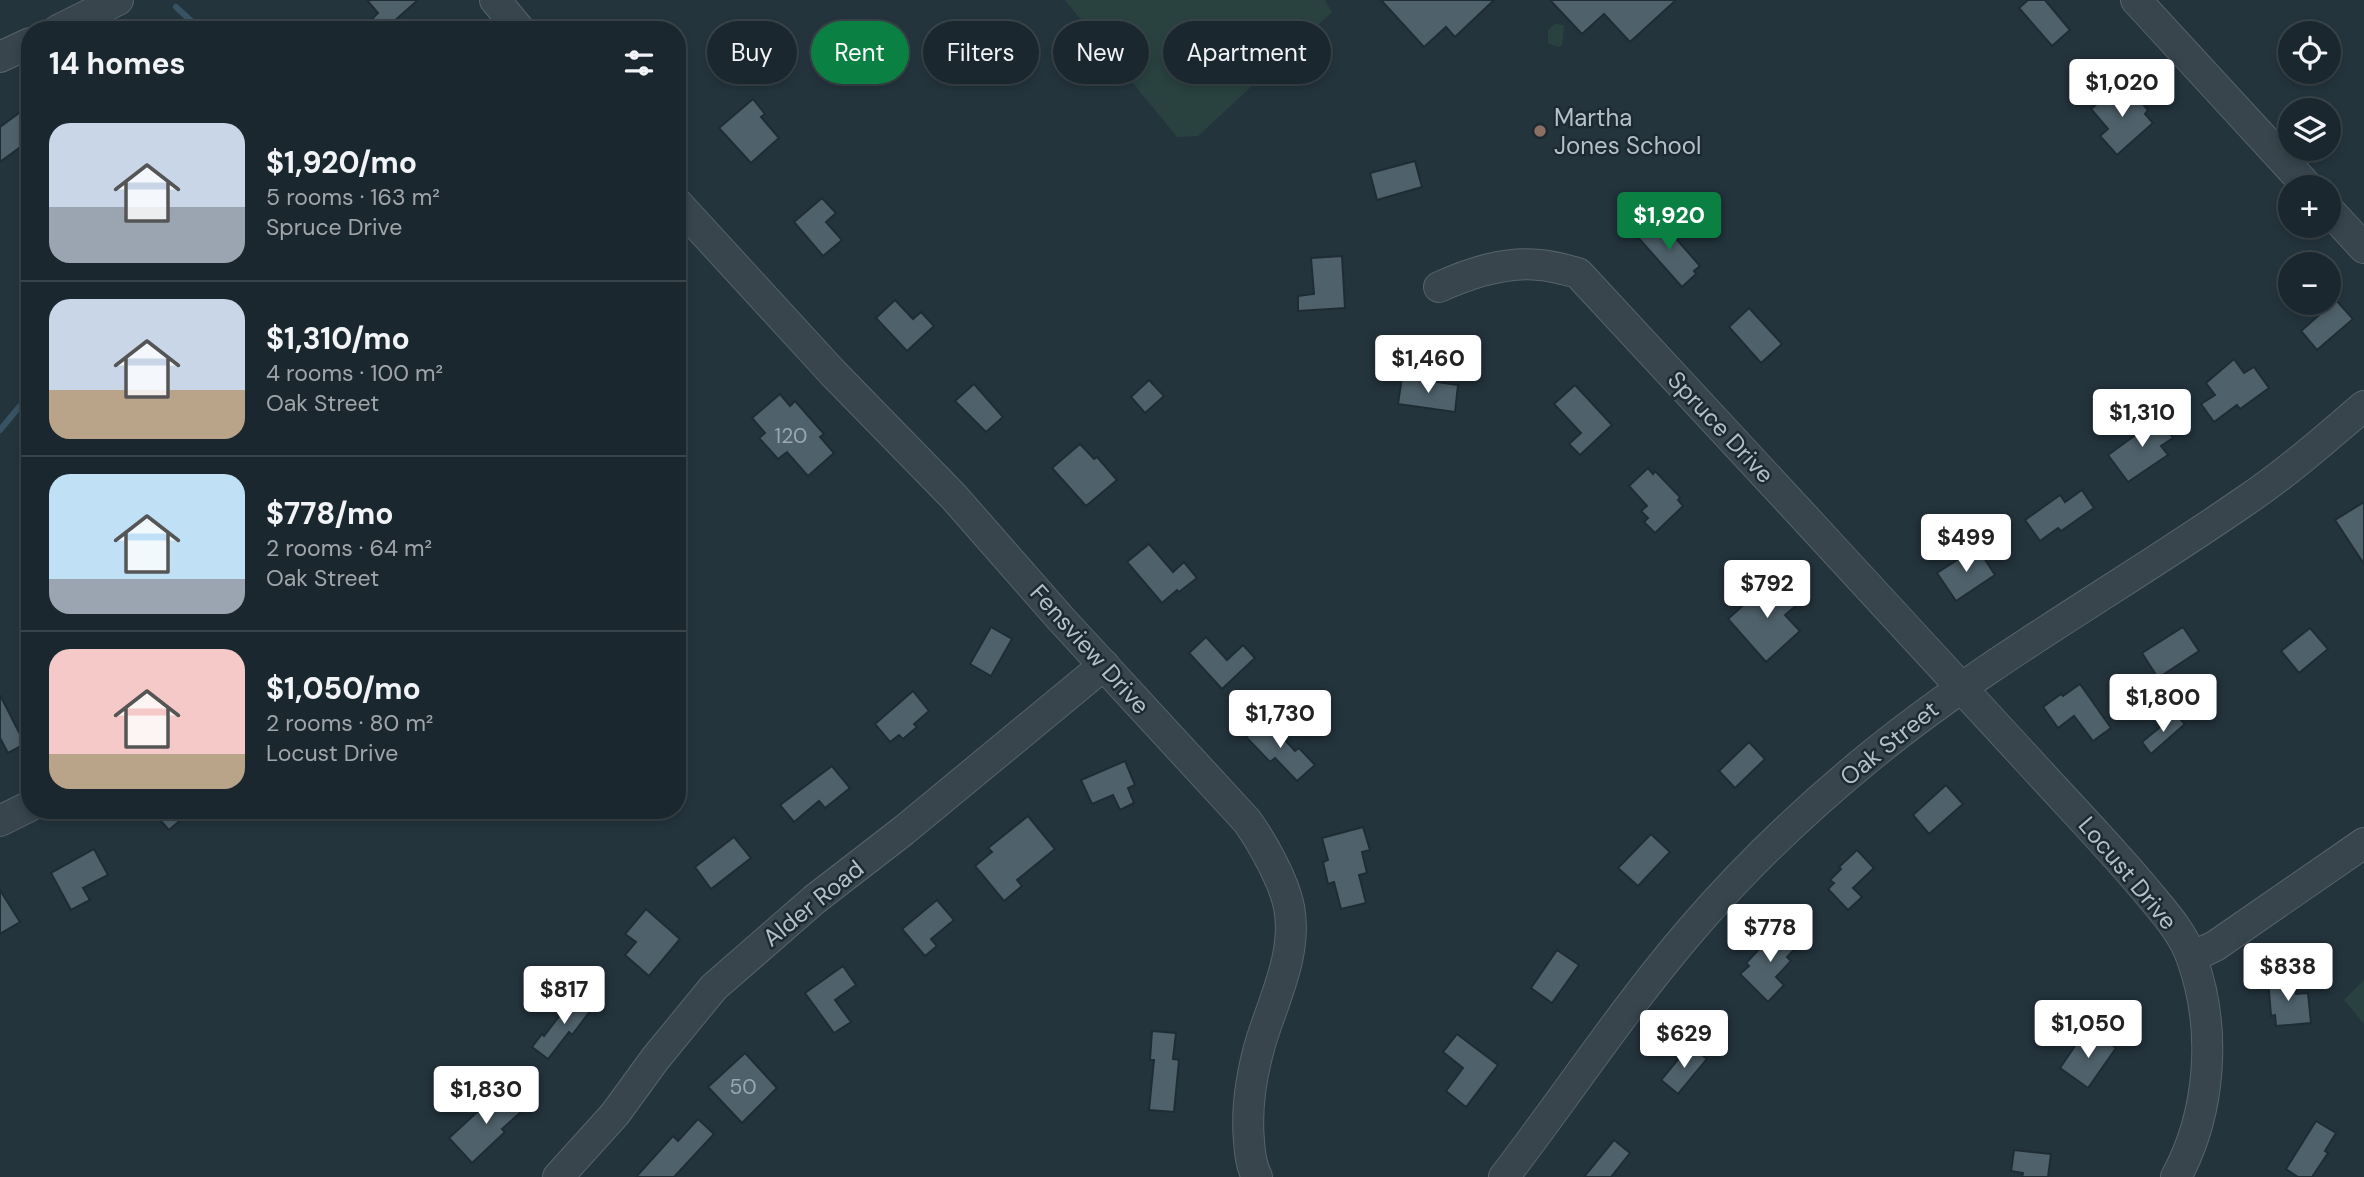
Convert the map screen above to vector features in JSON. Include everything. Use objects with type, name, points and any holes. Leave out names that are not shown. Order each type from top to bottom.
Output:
[{"type":"street","points":[[76,21],[118,0]]},
{"type":"street","points":[[495,0],[512,21]]},
{"type":"street","points":[[2136,0],[2297,175]]},
{"type":"street","points":[[0,57],[21,47]]},
{"type":"street","name":"Fensview Drive","points":[[686,221],[954,497],[1247,821],[1265,847],[1289,906],[1290,943],[1282,979],[1260,1044],[1251,1094],[1247,1125],[1252,1166],[1257,1177]]},
{"type":"street","points":[[2341,223],[2364,248]]},
{"type":"street","name":"Spruce Drive","points":[[1439,288],[1464,276],[1496,267],[1539,264],[1578,273],[1962,688]]},
{"type":"street","name":"Oak Street","points":[[1504,1177],[1648,983],[1693,928],[1787,830],[1836,786],[1871,756],[1962,688],[2246,500],[2364,406]]},
{"type":"street","name":"Alder Road","points":[[558,1177],[615,1114],[654,1059],[714,987],[815,899],[903,831],[1104,665]]},
{"type":"street","name":"Locust Drive","points":[[1962,688],[2125,867],[2172,922],[2192,957],[2203,999],[2207,1045],[2203,1106],[2186,1158],[2176,1177]]},
{"type":"street","points":[[0,821],[21,810]]},
{"type":"street","points":[[2192,957],[2215,946],[2364,843]]},
{"type":"green space","points":[[1065,0],[1325,0],[1332,12],[1322,21],[1163,21],[1163,84],[1254,84],[1198,136],[1177,137],[1134,84],[1149,84],[1149,21],[1082,21]]},
{"type":"green space","points":[[1555,24],[1564,25],[1562,46],[1558,47],[1548,43],[1548,30]]},
{"type":"green space","points":[[2364,980],[2364,1024],[2344,1000]]},
{"type":"building","points":[[367,0],[418,0],[394,21],[374,21],[372,19],[378,13]]},
{"type":"building","points":[[1381,0],[1494,0],[1455,37],[1446,27],[1424,47]]},
{"type":"building","points":[[1550,0],[1676,0],[1630,42],[1604,14],[1582,34]]},
{"type":"building","points":[[2028,0],[2045,0],[2070,30],[2052,46],[2019,8]]},
{"type":"building","points":[[2118,86],[2131,100],[2136,96],[2148,110],[2145,114],[2153,123],[2117,155],[2100,136],[2108,129],[2091,109]]},
{"type":"building","points":[[753,99],[765,114],[761,117],[779,138],[751,163],[719,128]]},
{"type":"building","points":[[21,112],[21,147],[0,162],[0,127]]},
{"type":"building","points":[[1415,161],[1422,187],[1377,200],[1370,173]]},
{"type":"building","points":[[822,198],[836,213],[826,222],[842,240],[823,256],[794,222]]},
{"type":"building","points":[[1653,219],[1668,236],[1671,233],[1700,266],[1694,271],[1696,274],[1682,287],[1635,234]]},
{"type":"building","points":[[1342,256],[1345,308],[1298,311],[1298,296],[1314,294],[1311,258]]},
{"type":"building","points":[[895,300],[913,319],[921,312],[934,326],[907,351],[876,318]]},
{"type":"building","points":[[2341,306],[2353,319],[2317,350],[2301,331],[2319,315],[2341,315]]},
{"type":"building","points":[[1749,308],[1782,344],[1761,363],[1729,327]]},
{"type":"building","points":[[2234,359],[2244,373],[2254,367],[2269,388],[2240,409],[2237,405],[2214,422],[2201,404],[2215,395],[2206,383]]},
{"type":"building","points":[[1402,377],[1458,385],[1455,412],[1398,404]]},
{"type":"building","points":[[1149,380],[1164,396],[1145,413],[1131,397]]},
{"type":"building","points":[[974,384],[1003,417],[986,432],[955,401]]},
{"type":"building","points":[[1575,385],[1612,425],[1580,455],[1569,444],[1581,433],[1554,404]]},
{"type":"building","points":[[780,394],[790,406],[795,401],[824,434],[820,437],[834,453],[808,476],[787,452],[778,459],[759,438],[765,433],[752,418]]},
{"type":"building","points":[[2156,414],[2173,438],[2161,446],[2168,455],[2128,482],[2108,455],[2134,436],[2131,432]]},
{"type":"building","points":[[1080,444],[1094,459],[1097,457],[1117,480],[1086,506],[1052,468]]},
{"type":"building","points":[[1648,468],[1653,474],[1655,471],[1680,497],[1678,500],[1683,506],[1655,533],[1644,522],[1648,518],[1641,511],[1647,506],[1629,486]]},
{"type":"building","points":[[2082,490],[2094,508],[2061,531],[2058,528],[2040,541],[2025,520],[2060,495],[2065,502]]},
{"type":"building","points":[[2364,502],[2364,564],[2335,520]]},
{"type":"building","points":[[1149,544],[1173,572],[1184,562],[1197,578],[1162,603],[1127,562]]},
{"type":"building","points":[[1977,547],[1995,575],[1956,601],[1937,573]]},
{"type":"building","points":[[1774,577],[1798,604],[1785,615],[1800,631],[1766,662],[1728,619]]},
{"type":"building","points":[[991,627],[1012,639],[991,676],[970,664]]},
{"type":"building","points":[[2183,627],[2199,651],[2158,678],[2142,653]]},
{"type":"building","points":[[2310,628],[2328,649],[2299,673],[2281,651]]},
{"type":"building","points":[[1206,637],[1227,660],[1243,645],[1255,658],[1222,689],[1189,653]]},
{"type":"building","points":[[2080,684],[2111,728],[2093,741],[2074,716],[2058,728],[2043,707]]},
{"type":"building","points":[[913,691],[929,711],[914,724],[917,727],[903,739],[899,735],[890,742],[875,724]]},
{"type":"building","points":[[0,695],[21,736],[21,746],[8,753],[0,738]]},
{"type":"building","points":[[2176,714],[2185,724],[2151,754],[2142,742]]},
{"type":"building","points":[[1265,719],[1295,751],[1299,748],[1315,765],[1297,781],[1275,758],[1270,762],[1246,737]]},
{"type":"building","points":[[1749,742],[1765,759],[1735,788],[1719,771]]},
{"type":"building","points":[[1125,761],[1135,785],[1128,788],[1134,803],[1120,810],[1113,795],[1092,804],[1081,780]]},
{"type":"building","points":[[832,766],[850,788],[825,808],[819,801],[794,822],[780,805]]},
{"type":"building","points":[[1946,785],[1963,804],[1929,834],[1913,815]]},
{"type":"building","points":[[1028,816],[1055,849],[1017,880],[1022,886],[1004,901],[975,866],[992,852],[988,848]]},
{"type":"building","points":[[159,819],[182,819],[169,830]]},
{"type":"building","points":[[1363,827],[1370,850],[1362,852],[1367,873],[1359,875],[1366,903],[1341,909],[1334,882],[1328,884],[1323,862],[1328,860],[1322,838]]},
{"type":"building","points":[[1651,834],[1670,852],[1638,886],[1618,868]]},
{"type":"building","points":[[734,837],[751,858],[711,889],[695,867]]},
{"type":"building","points":[[94,849],[108,875],[83,888],[90,900],[71,910],[51,873]]},
{"type":"building","points":[[1857,850],[1874,868],[1853,888],[1862,897],[1848,910],[1828,889],[1834,883],[1830,880],[1841,869],[1839,867]]},
{"type":"building","points":[[0,890],[20,922],[0,934]]},
{"type":"building","points":[[937,900],[954,920],[931,939],[937,946],[925,956],[902,929]]},
{"type":"building","points":[[646,909],[680,939],[649,976],[625,955],[636,942],[625,934]]},
{"type":"building","points":[[1781,926],[1800,944],[1787,957],[1791,961],[1776,977],[1784,985],[1768,1002],[1740,974],[1749,966],[1746,963]]},
{"type":"building","points":[[1557,950],[1579,965],[1552,1003],[1531,988]]},
{"type":"building","points":[[843,966],[856,985],[835,1000],[851,1022],[834,1033],[805,993]]},
{"type":"building","points":[[2295,977],[2296,994],[2308,993],[2311,1023],[2276,1026],[2275,1015],[2271,1016],[2268,979]]},
{"type":"building","points":[[577,993],[594,1006],[572,1035],[569,1032],[548,1059],[532,1047],[542,1034],[544,1036]]},
{"type":"building","points":[[1152,1031],[1176,1033],[1173,1059],[1179,1060],[1174,1112],[1149,1110],[1154,1060],[1150,1060]]},
{"type":"building","points":[[1457,1034],[1498,1065],[1466,1107],[1446,1091],[1463,1068],[1443,1052]]},
{"type":"building","points":[[2094,1034],[2116,1048],[2088,1088],[2060,1068],[2077,1043],[2085,1048]]},
{"type":"building","points":[[1690,1045],[1707,1059],[1678,1094],[1661,1080]]},
{"type":"building","points":[[745,1053],[777,1088],[742,1123],[708,1087]]},
{"type":"building","points":[[502,1089],[522,1111],[502,1129],[505,1132],[472,1163],[449,1138]]},
{"type":"building","points":[[698,1119],[714,1134],[674,1177],[636,1177],[673,1136],[678,1141]]},
{"type":"building","points":[[2316,1121],[2336,1133],[2325,1151],[2328,1153],[2312,1177],[2298,1177],[2286,1169]]},
{"type":"building","points":[[1614,1140],[1630,1153],[1611,1177],[1584,1177]]},
{"type":"building","points":[[2014,1150],[2051,1154],[2048,1177],[2022,1177],[2023,1173],[2011,1171]]},
{"type":"waterway","points":[[176,7],[191,21]]},
{"type":"waterway","points":[[0,430],[21,405]]},
{"type":"place","name":"Martha Jones School","points":[[1540,131]]}]
